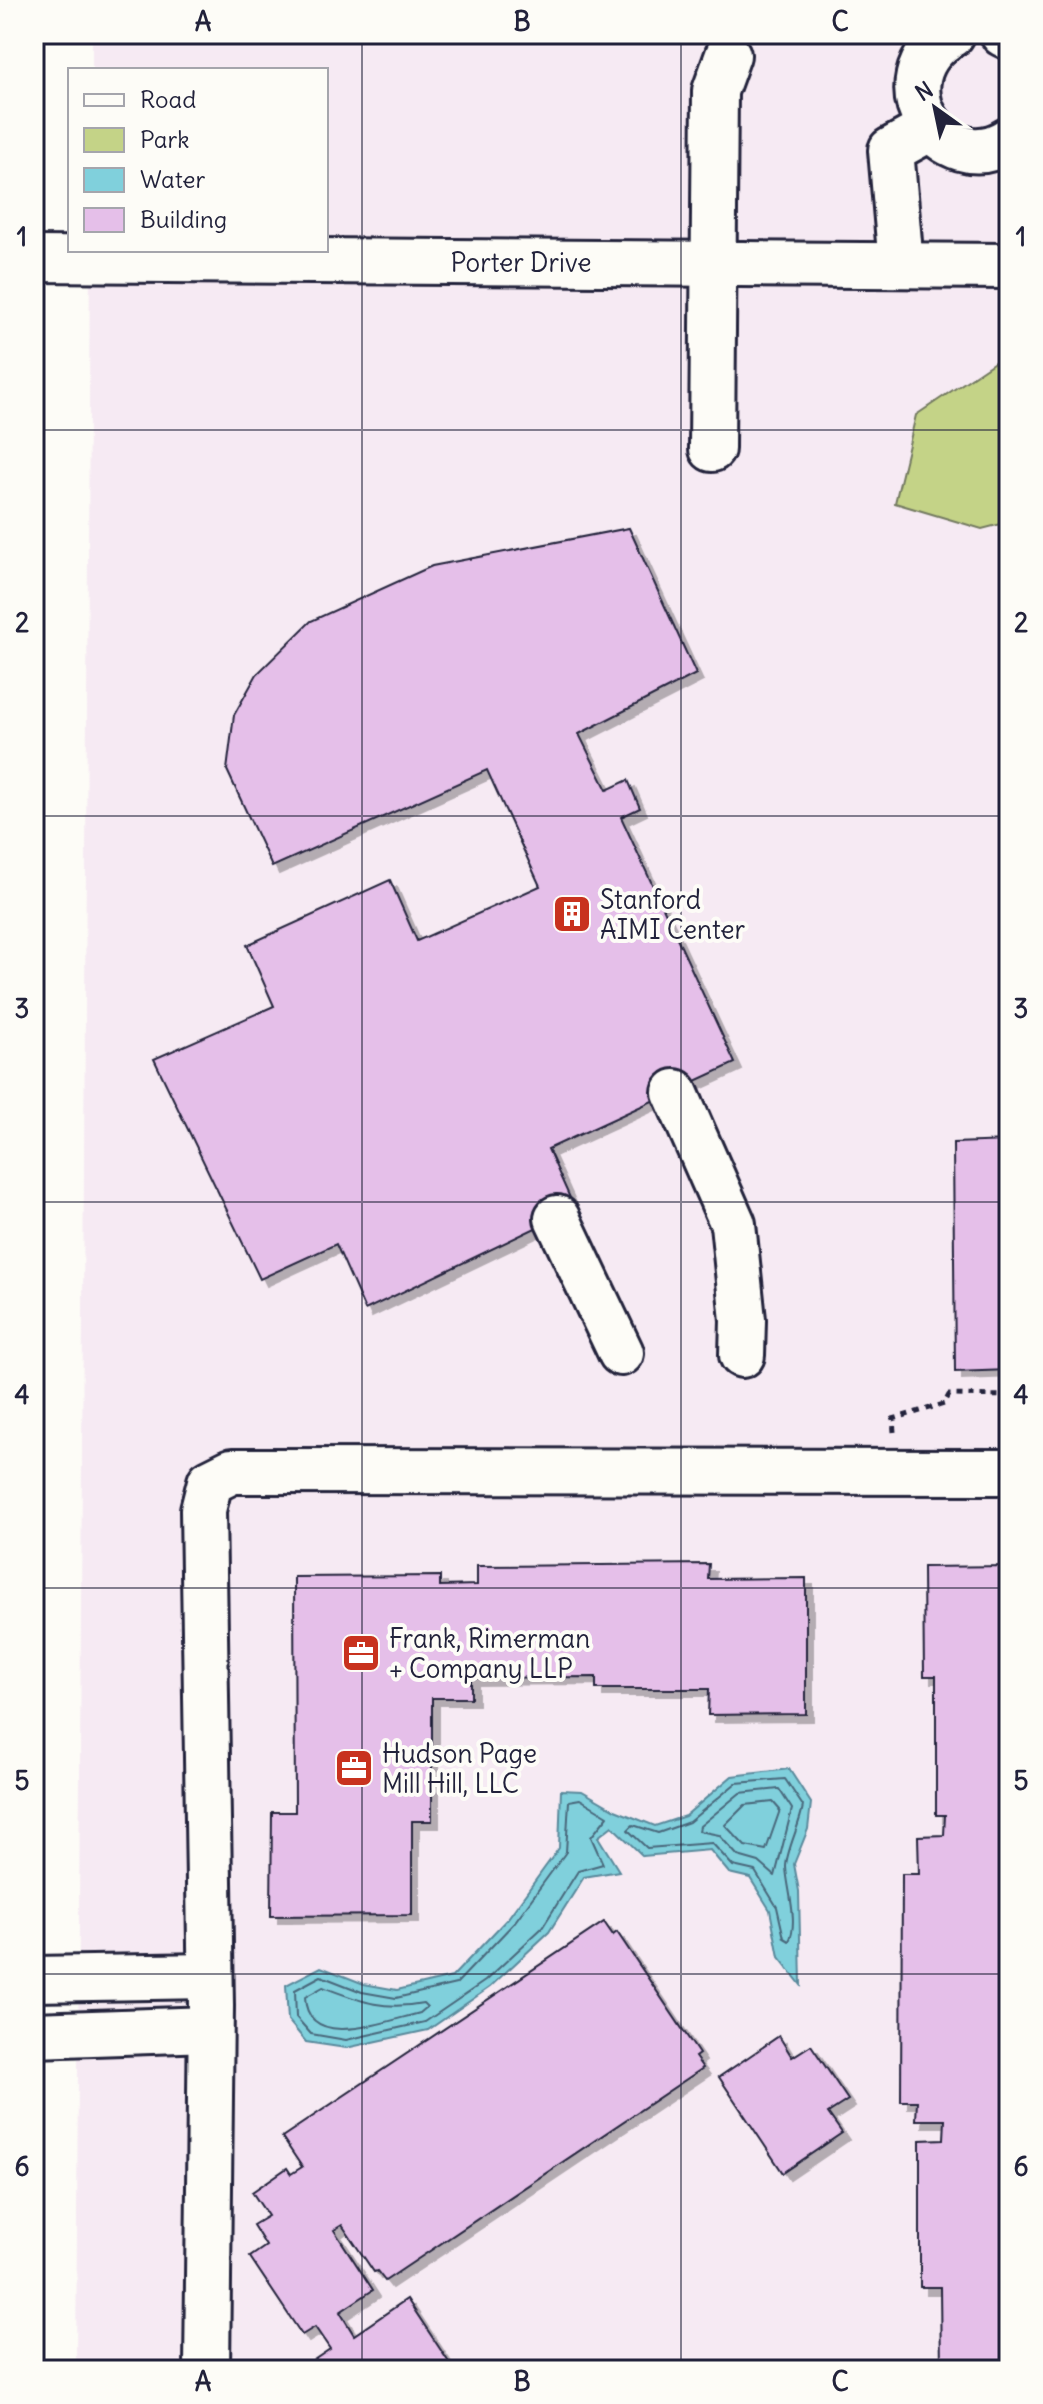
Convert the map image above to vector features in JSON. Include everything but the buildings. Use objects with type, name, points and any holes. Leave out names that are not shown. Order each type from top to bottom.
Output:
[{"type":"street","points":[[952,34],[927,53],[916,84],[917,100],[931,128],[946,141],[965,149],[985,149],[1009,140]]},
{"type":"street","points":[[1003,34],[1009,37]]},
{"type":"street","points":[[712,449],[715,91],[728,55]]},
{"type":"street","points":[[901,265],[891,150],[931,128]]},
{"type":"street","name":"Porter Drive","points":[[34,259],[1009,266]]},
{"type":"street","points":[[675,1092],[733,1224],[743,1320],[742,1355]]},
{"type":"street","points":[[557,1218],[621,1353]]},
{"type":"street","points":[[207,2370],[210,2029],[203,1510],[210,1482],[232,1471],[1009,1472]]},
{"type":"street","points":[[34,1979],[208,1976]]},
{"type":"street","points":[[34,2035],[210,2029]]},
{"type":"path","points":[[895,1444],[893,1419],[944,1404],[949,1395],[1009,1396]]},
{"type":"shaded area","points":[[92,34],[1009,34],[1009,2370],[76,2370],[90,252],[328,252],[328,68],[92,68]]},
{"type":"green space","points":[[1005,355],[1009,358],[1009,522],[982,529],[895,503],[916,415]]},
{"type":"water","points":[[789,1769],[811,1803],[808,1829],[794,1864],[799,1891],[801,1985],[779,1957],[770,1910],[750,1878],[729,1873],[710,1850],[643,1856],[612,1826],[598,1837],[619,1871],[584,1877],[549,1932],[490,1987],[428,2030],[346,2048],[306,2042],[288,2020],[286,1985],[321,1967],[364,1984],[397,1990],[452,1977],[508,1918],[559,1848],[561,1790],[582,1791],[615,1810],[655,1826],[685,1816],[732,1776]]},
{"type":"place","name":"Stanford AIMI Center","points":[[572,914]]},
{"type":"place","name":"Frank, Rimerman + Company LLP","points":[[361,1653]]},
{"type":"place","name":"Hudson Page Mill Hill, LLC","points":[[354,1768]]}]
